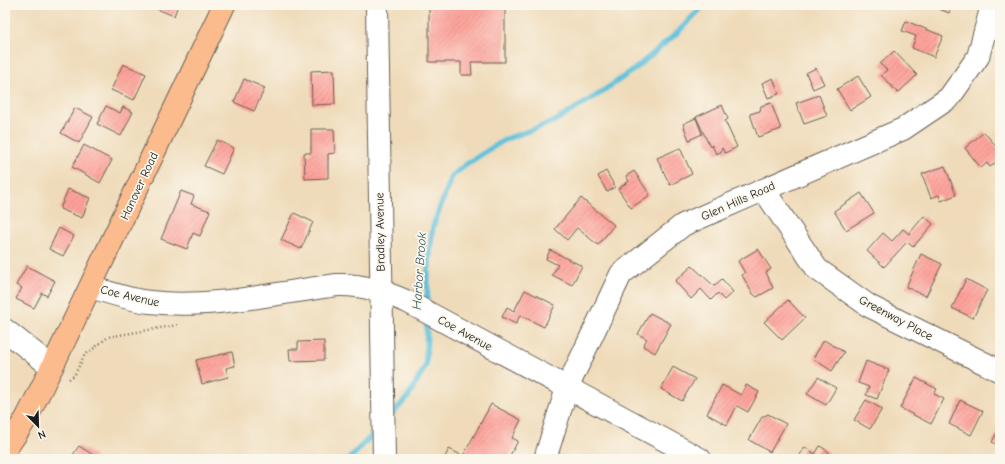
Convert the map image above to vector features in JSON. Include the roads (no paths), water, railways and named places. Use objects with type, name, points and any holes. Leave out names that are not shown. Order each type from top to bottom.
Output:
[{"type":"main road","name":"Hanover Road","points":[[5,450],[60,373],[91,287],[224,5]]},
{"type":"street","name":"Bradley Avenue","points":[[377,5],[384,459]]},
{"type":"street","name":"Glen Hills Road","points":[[545,459],[567,388],[621,274],[683,225],[903,129],[949,98],[978,57],[992,5]]},
{"type":"street","name":"Greenway Place","points":[[764,190],[817,269],[869,306],[1000,371]]},
{"type":"street","name":"Coe Avenue","points":[[91,287],[134,299],[176,304],[237,299],[350,284],[381,291],[408,302],[700,459]]},
{"type":"street","points":[[5,330],[60,373]]},
{"type":"waterway","name":"Harbor Brook","points":[[427,307],[428,271],[433,226],[452,176],[468,163],[506,139],[553,122],[599,94],[636,68],[677,33],[704,5]]},
{"type":"waterway","name":"Harbor Brook","points":[[389,417],[408,397],[426,365],[427,318]]},
{"type":"waterway","name":"Harbor Brook","points":[[349,459],[377,430]]}]
